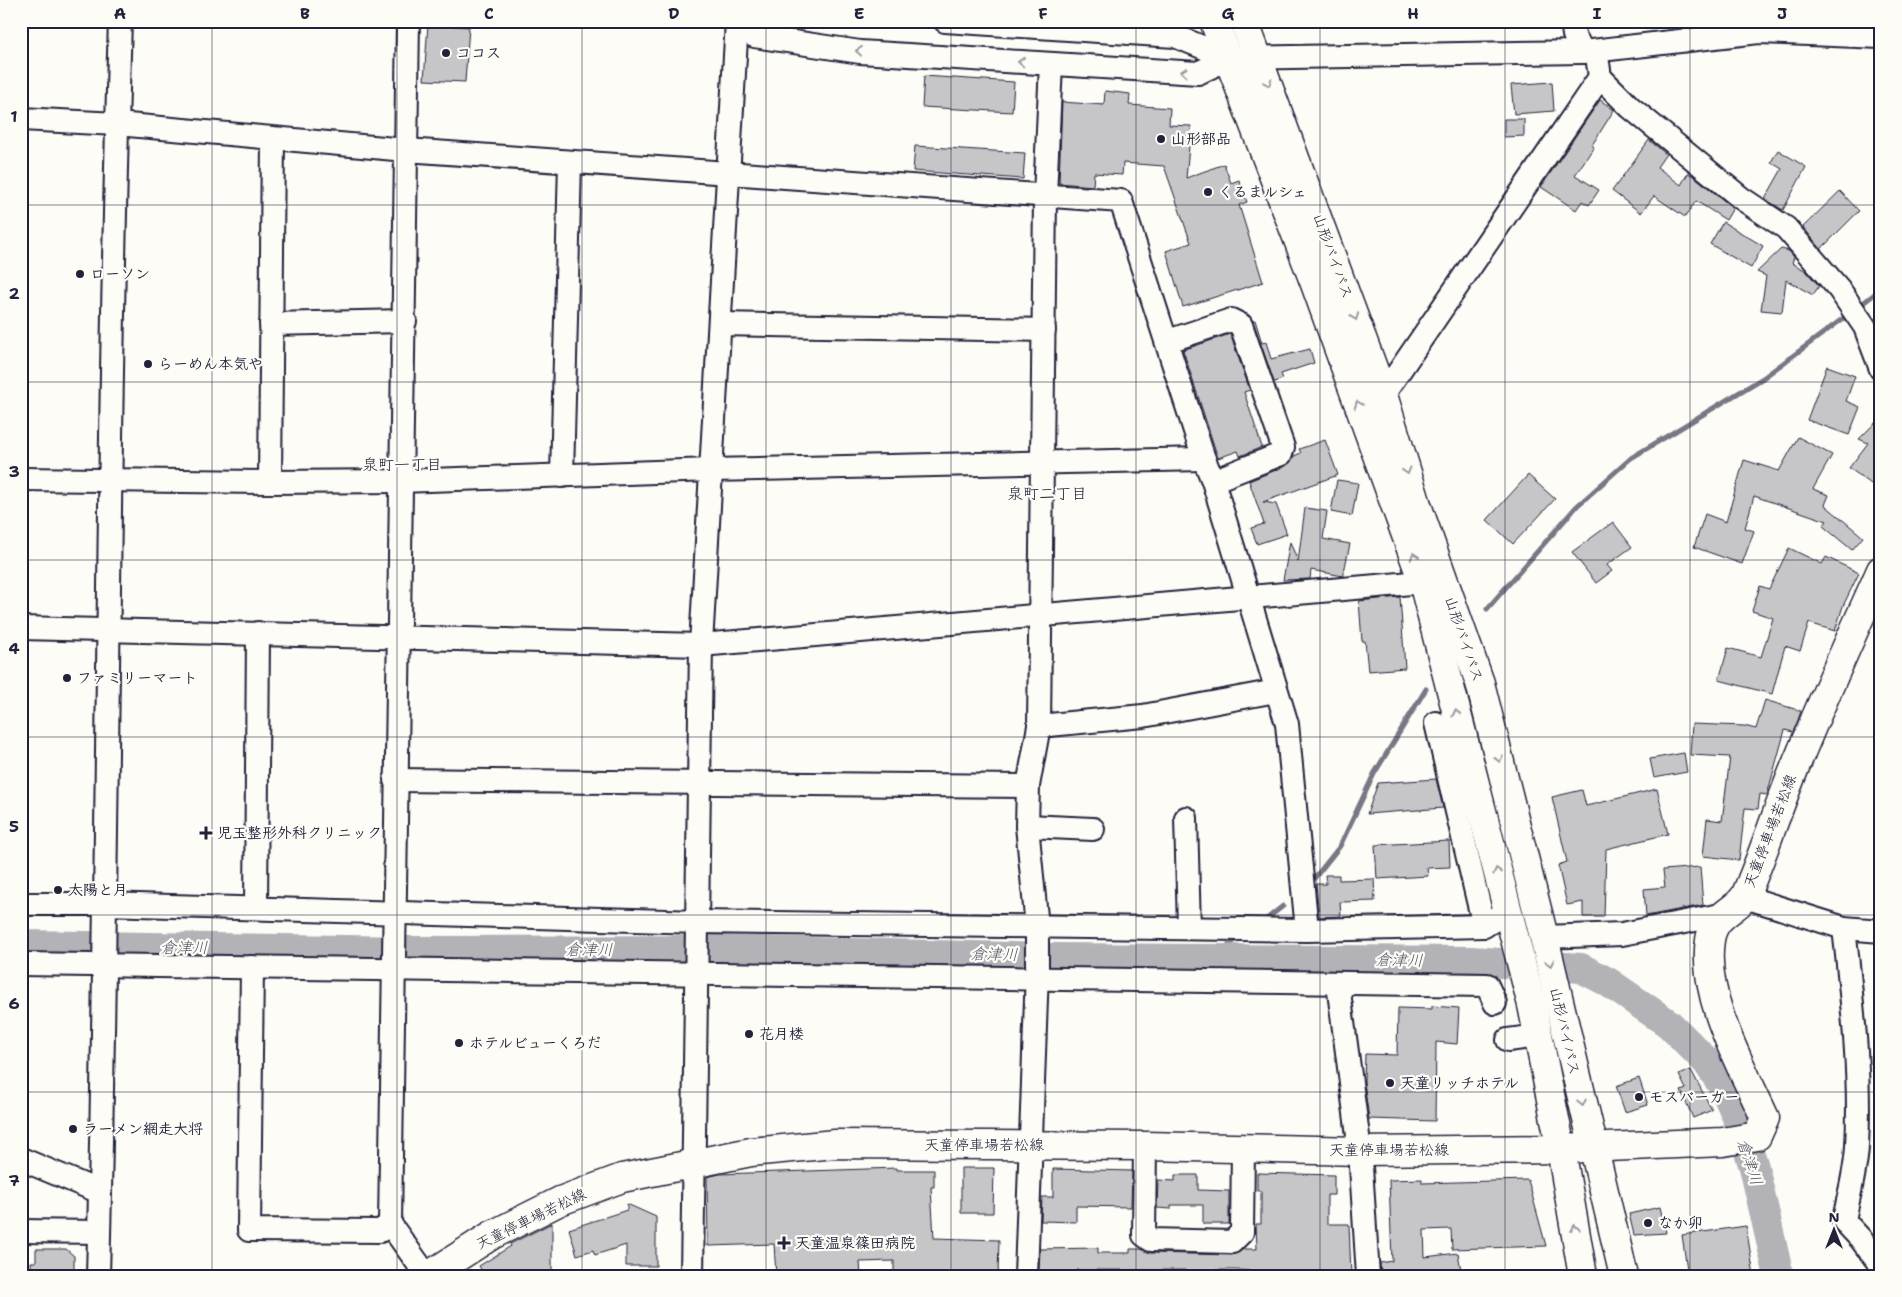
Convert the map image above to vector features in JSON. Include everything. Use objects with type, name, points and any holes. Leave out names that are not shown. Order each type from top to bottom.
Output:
[{"type":"main road","name":"山形バイパス","points":[[1214,21],[1315,284],[1423,582],[1532,1005],[1561,1150],[1583,1276]]},
{"type":"main road","name":"山形バイパス","points":[[1244,21],[1383,395],[1417,504],[1480,683],[1542,929],[1624,1276]]},
{"type":"main road","name":"天童停車場若松線","points":[[428,1276],[492,1235],[560,1201],[622,1178],[752,1152],[835,1144],[1145,1146],[1360,1151],[1561,1150],[1723,1142],[1757,1136],[1765,1118],[1727,1036],[1716,1004],[1709,959],[1710,939],[1721,916],[1745,897],[1798,760],[1881,570]]},
{"type":"street","points":[[98,1276],[105,908],[107,630],[112,479],[120,21]]},
{"type":"street","points":[[408,21],[405,322],[400,481],[399,637],[395,780],[390,1224],[428,1276]]},
{"type":"street","points":[[731,21],[738,21],[754,36],[860,52],[1198,73],[1229,58],[1590,52],[1787,27],[1881,37]]},
{"type":"street","points":[[692,1276],[696,973],[699,922],[697,782],[701,645],[738,21]]},
{"type":"street","points":[[945,21],[1039,24],[1175,36],[1229,58]]},
{"type":"street","points":[[1572,21],[1574,35],[1590,52],[1600,77],[1630,107],[1734,191],[1786,228],[1848,301],[1865,327],[1881,369]]},
{"type":"street","points":[[1026,1276],[1037,975],[1037,932],[1027,826],[1028,786],[1039,726],[1045,196],[1051,64]]},
{"type":"street","points":[[1383,395],[1600,77]]},
{"type":"street","points":[[21,119],[117,124],[406,150],[1121,201],[1168,342],[1204,459],[1213,481],[1287,724],[1307,930]]},
{"type":"street","points":[[270,482],[273,139]]},
{"type":"street","points":[[562,476],[570,162]]},
{"type":"street","points":[[1168,342],[1231,320],[1240,325],[1283,447],[1281,454],[1213,481]]},
{"type":"street","points":[[271,324],[405,322]]},
{"type":"street","points":[[720,324],[1044,330]]},
{"type":"street","points":[[21,479],[270,482],[400,481],[711,470],[1204,459]]},
{"type":"street","points":[[21,628],[701,645],[1248,599],[1423,582]]},
{"type":"street","points":[[256,908],[258,634]]},
{"type":"street","points":[[1039,726],[1143,716],[1276,691]]},
{"type":"street","points":[[1436,723],[1484,926]]},
{"type":"street","points":[[395,780],[1028,786]]},
{"type":"street","points":[[1186,818],[1189,928]]},
{"type":"street","points":[[1027,826],[1093,829]]},
{"type":"street","points":[[1745,897],[1844,928],[1881,931]]},
{"type":"street","points":[[21,904],[105,908],[256,908],[394,917],[699,922],[1037,932],[1189,928],[1307,930],[1484,926],[1511,923]]},
{"type":"street","points":[[1542,929],[1622,934],[1721,916]]},
{"type":"street","points":[[1844,928],[1855,1026],[1858,1101],[1857,1148],[1844,1221],[1860,1238],[1881,1266]]},
{"type":"street","points":[[21,964],[104,962],[252,967],[394,964],[696,973],[1037,975],[1338,984],[1487,985],[1495,1003]]},
{"type":"street","points":[[252,967],[249,1230],[380,1231],[390,1224]]},
{"type":"street","points":[[1338,984],[1360,1151],[1368,1276]]},
{"type":"street","points":[[1508,1040],[1538,1036]]},
{"type":"street","points":[[1145,1146],[1144,1235],[1151,1240],[1232,1242],[1242,1232],[1243,1148]]},
{"type":"street","points":[[21,1159],[100,1192]]},
{"type":"street","points":[[21,1231],[99,1232]]},
{"type":"building","name":"ココス","points":[[428,24],[469,27],[465,82],[424,80]]},
{"type":"building","points":[[924,76],[1014,82],[1012,112],[922,107]]},
{"type":"building","points":[[1552,82],[1554,111],[1514,114],[1511,85]]},
{"type":"building","points":[[1105,91],[1130,94],[1129,105],[1170,108],[1169,125],[1191,126],[1186,178],[1224,164],[1231,183],[1239,180],[1247,202],[1239,205],[1263,282],[1183,307],[1166,251],[1191,243],[1164,166],[1123,163],[1122,175],[1094,173],[1093,186],[1059,183],[1062,102],[1104,105]]},
{"type":"building","points":[[1600,100],[1614,110],[1592,145],[1594,147],[1575,175],[1599,190],[1589,205],[1582,201],[1576,210],[1541,187]]},
{"type":"building","points":[[1504,119],[1524,119],[1524,136],[1504,137]]},
{"type":"building","points":[[1649,140],[1666,154],[1657,167],[1681,185],[1688,173],[1733,208],[1726,220],[1696,201],[1685,217],[1654,196],[1641,213],[1612,191]]},
{"type":"building","points":[[915,146],[1025,153],[1023,179],[913,171]]},
{"type":"building","points":[[1778,150],[1806,167],[1783,210],[1765,199],[1782,169],[1771,162]]},
{"type":"building","points":[[1840,191],[1859,211],[1821,249],[1803,227]]},
{"type":"building","points":[[1723,222],[1763,246],[1751,268],[1710,244]]},
{"type":"building","points":[[1781,249],[1789,251],[1794,257],[1792,263],[1806,271],[1819,286],[1813,295],[1786,280],[1782,312],[1761,310],[1766,276],[1757,272]]},
{"type":"building","points":[[1255,320],[1262,343],[1266,342],[1271,359],[1310,349],[1314,363],[1281,374],[1283,379],[1274,382],[1253,321]]},
{"type":"building","points":[[1230,334],[1250,390],[1244,392],[1262,447],[1240,456],[1238,451],[1218,458],[1183,350]]},
{"type":"building","points":[[1827,366],[1855,376],[1846,401],[1860,407],[1849,435],[1807,420]]},
{"type":"building","points":[[1881,417],[1881,491],[1849,468],[1868,443],[1859,439]]},
{"type":"building","points":[[1798,437],[1832,455],[1813,489],[1829,495],[1825,505],[1863,537],[1852,550],[1823,526],[1827,521],[1754,496],[1745,528],[1754,531],[1742,564],[1694,547],[1705,514],[1726,522],[1744,460],[1779,471]]},
{"type":"building","points":[[1325,440],[1338,475],[1263,502],[1276,504],[1287,534],[1257,544],[1251,528],[1264,524],[1249,481],[1286,466],[1294,456],[1301,453],[1299,449]]},
{"type":"building","points":[[1528,475],[1555,499],[1513,544],[1487,520]]},
{"type":"building","points":[[1337,480],[1358,483],[1352,516],[1331,512]]},
{"type":"building","points":[[1305,508],[1327,511],[1323,539],[1350,544],[1343,576],[1311,570],[1310,579],[1283,580],[1290,542],[1298,562]]},
{"type":"building","points":[[1613,522],[1632,547],[1607,565],[1612,571],[1596,583],[1572,552]]},
{"type":"building","points":[[1789,548],[1822,564],[1826,557],[1859,573],[1843,606],[1835,631],[1809,623],[1800,651],[1785,646],[1772,694],[1719,680],[1728,648],[1761,657],[1773,618],[1752,611],[1760,586],[1769,589]]},
{"type":"building","points":[[1400,597],[1405,668],[1368,671],[1365,641],[1362,641],[1359,601]]},
{"type":"building","points":[[1765,700],[1801,711],[1798,720],[1793,732],[1785,730],[1767,795],[1760,794],[1758,809],[1745,808],[1739,860],[1703,856],[1707,819],[1722,821],[1730,757],[1690,755],[1692,724],[1744,726],[1756,729]]},
{"type":"building","points":[[1684,753],[1687,772],[1654,778],[1650,759]]},
{"type":"building","points":[[1436,779],[1443,808],[1367,814],[1378,783]]},
{"type":"building","points":[[1657,789],[1668,834],[1606,849],[1604,917],[1583,917],[1583,902],[1567,905],[1558,865],[1567,862],[1552,797],[1582,790],[1586,806]]},
{"type":"building","points":[[1449,841],[1450,867],[1427,868],[1428,876],[1377,879],[1375,845]]},
{"type":"building","points":[[1700,867],[1703,905],[1646,916],[1644,889],[1665,887],[1663,870]]},
{"type":"building","points":[[1325,875],[1339,875],[1339,880],[1374,879],[1375,901],[1340,902],[1341,916],[1319,917],[1316,884],[1326,884]]},
{"type":"building","points":[[1432,1006],[1459,1008],[1457,1044],[1436,1042],[1435,1121],[1369,1119],[1364,1082],[1365,1054],[1397,1055],[1398,1008],[1432,1009]]},
{"type":"building","points":[[1691,1070],[1712,1110],[1693,1118],[1681,1091],[1686,1089],[1679,1075]]},
{"type":"building","name":"モスバーガー","points":[[1639,1078],[1648,1105],[1625,1112],[1616,1086]]},
{"type":"building","points":[[897,1168],[897,1170],[934,1170],[934,1187],[931,1187],[934,1238],[999,1240],[998,1276],[894,1276],[894,1261],[860,1262],[861,1276],[776,1276],[774,1244],[708,1246],[707,1177],[720,1174]]},
{"type":"building","points":[[961,1168],[994,1168],[993,1213],[961,1213]]},
{"type":"building","points":[[1053,1169],[1132,1171],[1131,1207],[1076,1206],[1076,1222],[1041,1221],[1042,1197],[1053,1197]]},
{"type":"building","points":[[1257,1173],[1334,1175],[1334,1195],[1327,1195],[1327,1224],[1349,1224],[1351,1276],[1262,1276],[1262,1271],[1235,1270],[1204,1270],[1204,1276],[1185,1276],[1185,1270],[1077,1270],[1077,1273],[1039,1271],[1040,1249],[1098,1248],[1098,1253],[1130,1253],[1130,1249],[1141,1249],[1151,1253],[1232,1255],[1244,1249],[1257,1249],[1256,1224],[1261,1224],[1261,1191],[1257,1191]]},
{"type":"building","points":[[1175,1175],[1198,1175],[1198,1190],[1229,1191],[1229,1224],[1203,1224],[1203,1205],[1171,1205],[1171,1209],[1157,1208],[1158,1180],[1175,1181]]},
{"type":"building","points":[[1422,1179],[1422,1183],[1528,1180],[1546,1246],[1452,1249],[1451,1229],[1424,1230],[1425,1257],[1458,1253],[1462,1276],[1381,1276],[1380,1263],[1392,1261],[1389,1180]]},
{"type":"building","points":[[627,1204],[656,1217],[656,1266],[626,1266],[626,1245],[595,1255],[593,1250],[577,1255],[569,1229],[627,1210]]},
{"type":"building","name":"なか卯","points":[[1660,1207],[1666,1233],[1634,1235],[1629,1214]]},
{"type":"building","points":[[552,1223],[552,1276],[485,1276],[479,1266],[511,1246],[510,1244]]},
{"type":"building","points":[[1746,1226],[1754,1276],[1688,1276],[1682,1235]]},
{"type":"building","points":[[36,1249],[66,1249],[74,1256],[74,1276],[31,1276],[31,1262],[36,1262]]},
{"type":"waterway","points":[[1858,307],[1881,289]]},
{"type":"waterway","points":[[1487,609],[1577,506],[1631,458],[1763,378],[1849,314]]},
{"type":"waterway","points":[[1313,880],[1340,846],[1374,774],[1426,689]]},
{"type":"waterway","points":[[1264,921],[1283,906]]},
{"type":"waterway","points":[[1210,958],[1240,937]]},
{"type":"waterway","name":"倉津川","points":[[21,945],[410,951],[722,950],[1053,958],[1470,961],[1581,968],[1608,982],[1669,1024],[1707,1062],[1725,1089],[1740,1124],[1754,1167],[1779,1276]]},
{"type":"place","name":"ココス","points":[[446,53]]},
{"type":"place","name":"山形部品","points":[[1161,139]]},
{"type":"place","name":"くるまルシェ","points":[[1208,192]]},
{"type":"place","name":"ローソン","points":[[80,274]]},
{"type":"place","name":"らーめん本気や","points":[[148,364]]},
{"type":"place","name":"ファミリーマート","points":[[67,678]]},
{"type":"place","name":"児玉整形外科クリニック","points":[[206,833]]},
{"type":"place","name":"太陽と月","points":[[58,890]]},
{"type":"place","name":"花月楼","points":[[749,1034]]},
{"type":"place","name":"ホテルビューくろだ","points":[[459,1043]]},
{"type":"place","name":"天童リッチホテル","points":[[1390,1083]]},
{"type":"place","name":"モスバーガー","points":[[1639,1097]]},
{"type":"place","name":"ラーメン網走大将","points":[[73,1129]]},
{"type":"place","name":"なか卯","points":[[1648,1223]]},
{"type":"place","name":"天童温泉篠田病院","points":[[784,1243]]},
{"type":"district","name":"泉町一丁目","points":[[402,464]]},
{"type":"district","name":"泉町二丁目","points":[[1047,493]]}]
